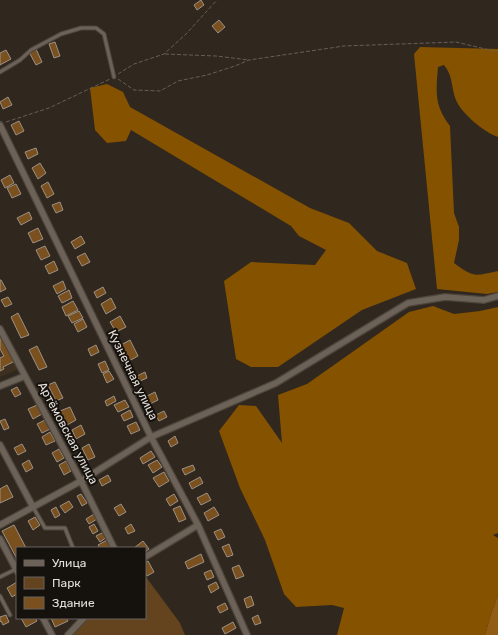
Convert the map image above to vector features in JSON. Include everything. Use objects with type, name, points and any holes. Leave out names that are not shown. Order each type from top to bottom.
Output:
[{"type":"street","name":"Кузнечная улица","points":[[0,125],[151,436],[198,524],[247,635]]},
{"type":"street","points":[[0,525],[81,481],[151,436],[276,383],[408,303],[445,297],[484,300],[498,296]]},
{"type":"street","name":"Артёмовская улица","points":[[0,329],[81,481],[114,547]]},
{"type":"street","points":[[0,386],[25,376]]},
{"type":"street","points":[[0,445],[33,507]]},
{"type":"street","points":[[146,556],[198,524]]},
{"type":"street","points":[[0,539],[16,570]]},
{"type":"street","points":[[44,619],[52,635]]},
{"type":"street","points":[[68,635],[83,619]]},
{"type":"lane","points":[[0,72],[20,60],[32,50],[61,34],[81,28],[96,28],[104,34],[114,77]]},
{"type":"lane","points":[[33,507],[45,528],[65,528],[73,547]]},
{"type":"lane","points":[[0,577],[16,570]]},
{"type":"lane","points":[[0,596],[10,615]]},
{"type":"path","points":[[164,54],[186,34],[217,0]]},
{"type":"path","points":[[7,122],[73,98],[95,85],[114,77],[134,64],[164,54],[216,56],[249,60],[344,46],[456,42],[498,52]]},
{"type":"path","points":[[114,77],[134,90],[160,91],[178,80],[207,75],[236,66],[249,60]]},
{"type":"shaded area","points":[[420,47],[498,49],[498,137],[480,127],[463,111],[456,100],[449,73],[444,65],[438,67],[437,98],[441,111],[450,126],[454,213],[459,227],[459,240],[454,263],[466,271],[479,275],[498,271],[498,292],[487,294],[437,289],[414,54]]},
{"type":"shaded area","points":[[107,84],[123,92],[130,107],[310,208],[349,223],[377,251],[407,263],[416,289],[362,310],[278,367],[251,367],[236,359],[224,281],[251,262],[315,265],[326,250],[299,236],[291,226],[131,130],[126,141],[107,143],[95,130],[90,88]]},
{"type":"shaded area","points":[[433,306],[454,314],[498,307],[498,533],[493,535],[498,538],[498,595],[485,635],[337,635],[344,608],[332,605],[296,607],[284,594],[265,540],[240,488],[219,431],[239,405],[256,406],[282,443],[278,395],[307,384],[409,312]]},
{"type":"shaded area","points":[[0,332],[19,369],[0,377]]},
{"type":"shaded area","points":[[498,595],[498,635],[485,635],[491,614]]},
{"type":"green space","points":[[146,577],[180,623],[185,635],[72,635],[87,619],[146,619]]},
{"type":"building","points":[[201,0],[204,5],[197,10],[194,5]]},
{"type":"building","points":[[219,20],[225,27],[218,33],[212,26]]},
{"type":"building","points":[[55,42],[60,56],[54,58],[49,44]]},
{"type":"building","points":[[36,49],[42,62],[36,65],[29,52]]},
{"type":"building","points":[[6,50],[11,59],[0,65],[0,53]]},
{"type":"building","points":[[8,97],[12,105],[3,109],[0,102]]},
{"type":"building","points":[[19,121],[24,131],[16,135],[11,125]]},
{"type":"building","points":[[36,148],[38,154],[28,159],[25,152]]},
{"type":"building","points":[[40,163],[46,173],[38,179],[32,168]]},
{"type":"building","points":[[10,175],[14,183],[5,188],[1,180]]},
{"type":"building","points":[[48,182],[54,194],[47,198],[41,186]]},
{"type":"building","points":[[16,184],[21,194],[12,198],[7,188]]},
{"type":"building","points":[[60,202],[63,210],[56,213],[52,205]]},
{"type":"building","points":[[29,212],[32,219],[21,225],[17,218]]},
{"type":"building","points":[[38,228],[43,239],[33,243],[28,233]]},
{"type":"building","points":[[81,236],[85,243],[75,249],[71,242]]},
{"type":"building","points":[[45,246],[50,256],[41,260],[36,250]]},
{"type":"building","points":[[85,253],[90,262],[82,266],[77,257]]},
{"type":"building","points":[[54,261],[58,270],[49,274],[45,266]]},
{"type":"building","points":[[0,280],[6,289],[0,292]]},
{"type":"building","points":[[63,281],[66,289],[57,294],[53,286]]},
{"type":"building","points":[[103,287],[106,293],[97,298],[94,292]]},
{"type":"building","points":[[69,290],[72,298],[62,303],[58,296]]},
{"type":"building","points":[[8,297],[12,304],[5,307],[1,300]]},
{"type":"building","points":[[111,298],[116,308],[106,314],[101,304]]},
{"type":"building","points":[[73,301],[78,310],[66,316],[62,307]]},
{"type":"building","points":[[79,311],[83,318],[72,323],[68,316]]},
{"type":"building","points":[[18,313],[29,335],[21,338],[11,317]]},
{"type":"building","points":[[120,316],[126,327],[116,332],[110,322]]},
{"type":"building","points":[[83,319],[87,327],[78,332],[74,324]]},
{"type":"building","points":[[0,334],[15,361],[3,367],[4,369],[0,371],[0,358],[4,356],[0,349]]},
{"type":"building","points":[[130,340],[138,356],[129,361],[121,345]]},
{"type":"building","points":[[96,345],[99,352],[91,356],[88,349]]},
{"type":"building","points":[[37,346],[47,367],[39,370],[29,350]]},
{"type":"building","points":[[105,361],[109,370],[102,373],[98,364]]},
{"type":"building","points":[[109,371],[114,379],[107,383],[103,374]]},
{"type":"building","points":[[145,372],[147,378],[140,381],[137,376]]},
{"type":"building","points":[[55,382],[63,398],[56,401],[48,385]]},
{"type":"building","points":[[17,387],[21,394],[15,397],[11,390]]},
{"type":"building","points":[[155,392],[158,400],[150,404],[147,396]]},
{"type":"building","points":[[114,396],[116,401],[107,406],[105,401]]},
{"type":"building","points":[[125,400],[129,407],[118,412],[114,405]]},
{"type":"building","points":[[37,405],[42,414],[33,419],[28,409]]},
{"type":"building","points":[[70,407],[76,420],[67,425],[60,411]]},
{"type":"building","points":[[130,410],[133,417],[124,421],[121,415]]},
{"type":"building","points":[[164,411],[167,417],[159,421],[156,415]]},
{"type":"building","points":[[5,419],[9,428],[4,430],[0,421]]},
{"type":"building","points":[[45,420],[50,429],[42,433],[37,424]]},
{"type":"building","points":[[136,422],[140,430],[131,434],[127,426]]},
{"type":"building","points":[[81,425],[85,434],[76,439],[72,430]]},
{"type":"building","points":[[50,432],[55,441],[46,445],[42,437]]},
{"type":"building","points":[[175,436],[178,443],[171,447],[168,441]]},
{"type":"building","points":[[22,444],[26,451],[18,455],[14,448]]},
{"type":"building","points":[[89,444],[95,457],[88,460],[82,448]]},
{"type":"building","points":[[59,449],[64,458],[57,462],[52,453]]},
{"type":"building","points":[[151,451],[155,457],[143,464],[140,458]]},
{"type":"building","points":[[29,460],[33,468],[26,472],[22,464]]},
{"type":"building","points":[[157,460],[162,467],[153,473],[148,465]]},
{"type":"building","points":[[66,461],[71,471],[64,475],[59,465]]},
{"type":"building","points":[[193,465],[195,470],[185,475],[182,469]]},
{"type":"building","points":[[164,472],[169,481],[159,487],[153,478]]},
{"type":"building","points":[[108,475],[111,481],[102,486],[99,480]]},
{"type":"building","points":[[200,477],[203,483],[192,489],[189,483]]},
{"type":"building","points":[[7,485],[13,497],[0,503],[0,489]]},
{"type":"building","points":[[207,493],[211,500],[201,505],[197,498]]},
{"type":"building","points":[[81,494],[87,503],[82,506],[77,496]]},
{"type":"building","points":[[174,494],[178,501],[170,506],[166,499]]},
{"type":"building","points":[[69,501],[73,507],[65,513],[60,506]]},
{"type":"building","points":[[121,504],[126,512],[119,516],[114,508]]},
{"type":"building","points":[[180,506],[186,519],[179,522],[173,509]]},
{"type":"building","points":[[56,507],[60,515],[55,518],[51,510]]},
{"type":"building","points":[[214,507],[219,515],[208,521],[204,513]]},
{"type":"building","points":[[94,514],[97,519],[89,524],[86,519]]},
{"type":"building","points":[[35,517],[40,525],[33,530],[28,521]]},
{"type":"building","points":[[94,524],[98,531],[93,534],[89,527]]},
{"type":"building","points":[[131,524],[135,531],[128,534],[125,528]]},
{"type":"building","points":[[14,525],[25,547],[16,547],[16,557],[2,531]]},
{"type":"building","points":[[221,529],[225,537],[218,540],[214,532]]},
{"type":"building","points":[[104,532],[107,537],[100,542],[96,536]]},
{"type":"building","points":[[107,540],[111,547],[99,547],[98,545]]},
{"type":"building","points":[[143,541],[149,549],[146,551],[146,547],[135,547]]},
{"type":"building","points":[[229,544],[233,555],[227,557],[222,547]]},
{"type":"building","points":[[201,554],[204,562],[188,569],[185,562]]},
{"type":"building","points":[[148,561],[154,572],[147,576],[146,574],[146,562]]},
{"type":"building","points":[[239,565],[244,576],[236,579],[232,568]]},
{"type":"building","points":[[211,570],[214,577],[207,580],[204,573]]},
{"type":"building","points":[[216,582],[219,588],[211,593],[208,586]]},
{"type":"building","points":[[16,583],[16,595],[12,597],[7,588]]},
{"type":"building","points":[[251,596],[254,605],[247,608],[244,599]]},
{"type":"building","points":[[225,603],[228,609],[220,613],[217,607]]},
{"type":"building","points":[[6,615],[9,622],[3,625],[1,621],[0,622],[0,617]]},
{"type":"building","points":[[258,615],[261,623],[255,625],[252,618]]},
{"type":"building","points":[[22,619],[36,619],[37,621],[26,627]]},
{"type":"building","points":[[51,619],[67,619],[68,621],[55,627]]},
{"type":"building","points":[[233,622],[236,628],[225,634],[222,628]]}]
